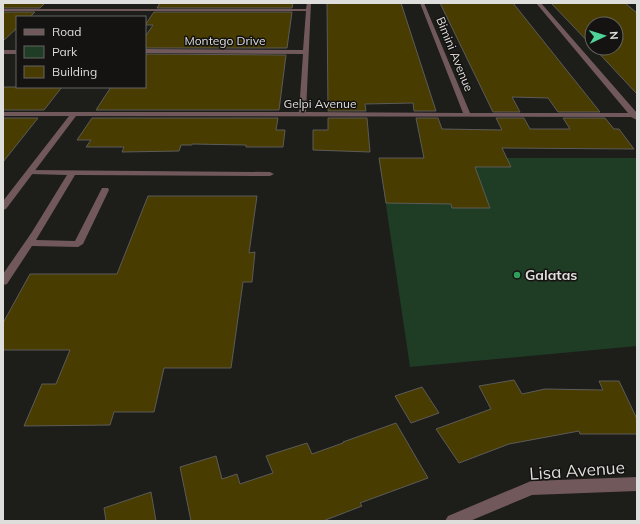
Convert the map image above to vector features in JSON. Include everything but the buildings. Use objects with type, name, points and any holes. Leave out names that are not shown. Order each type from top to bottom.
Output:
[{"type":"street","points":[[302,114],[309,3]]},
{"type":"street","name":"Bimini Avenue","points":[[422,3],[467,114]]},
{"type":"street","points":[[538,3],[636,116]]},
{"type":"street","points":[[3,10],[308,10]]},
{"type":"street","name":"Montego Drive","points":[[146,51],[306,52]]},
{"type":"street","points":[[3,52],[16,52]]},
{"type":"street","name":"Gelpi Avenue","points":[[3,114],[467,114],[636,116]]},
{"type":"street","points":[[3,207],[74,114]]},
{"type":"street","points":[[30,172],[270,174]]},
{"type":"street","points":[[3,282],[30,243],[73,172]]},
{"type":"street","points":[[30,243],[78,244],[106,190]]},
{"type":"street","name":"Lisa Avenue","points":[[453,521],[531,488],[637,484]]},
{"type":"green space","name":"Galatas","points":[[379,158],[637,158],[637,346],[410,367]]},
{"type":"place","name":"Galatas","points":[[517,275]]}]
